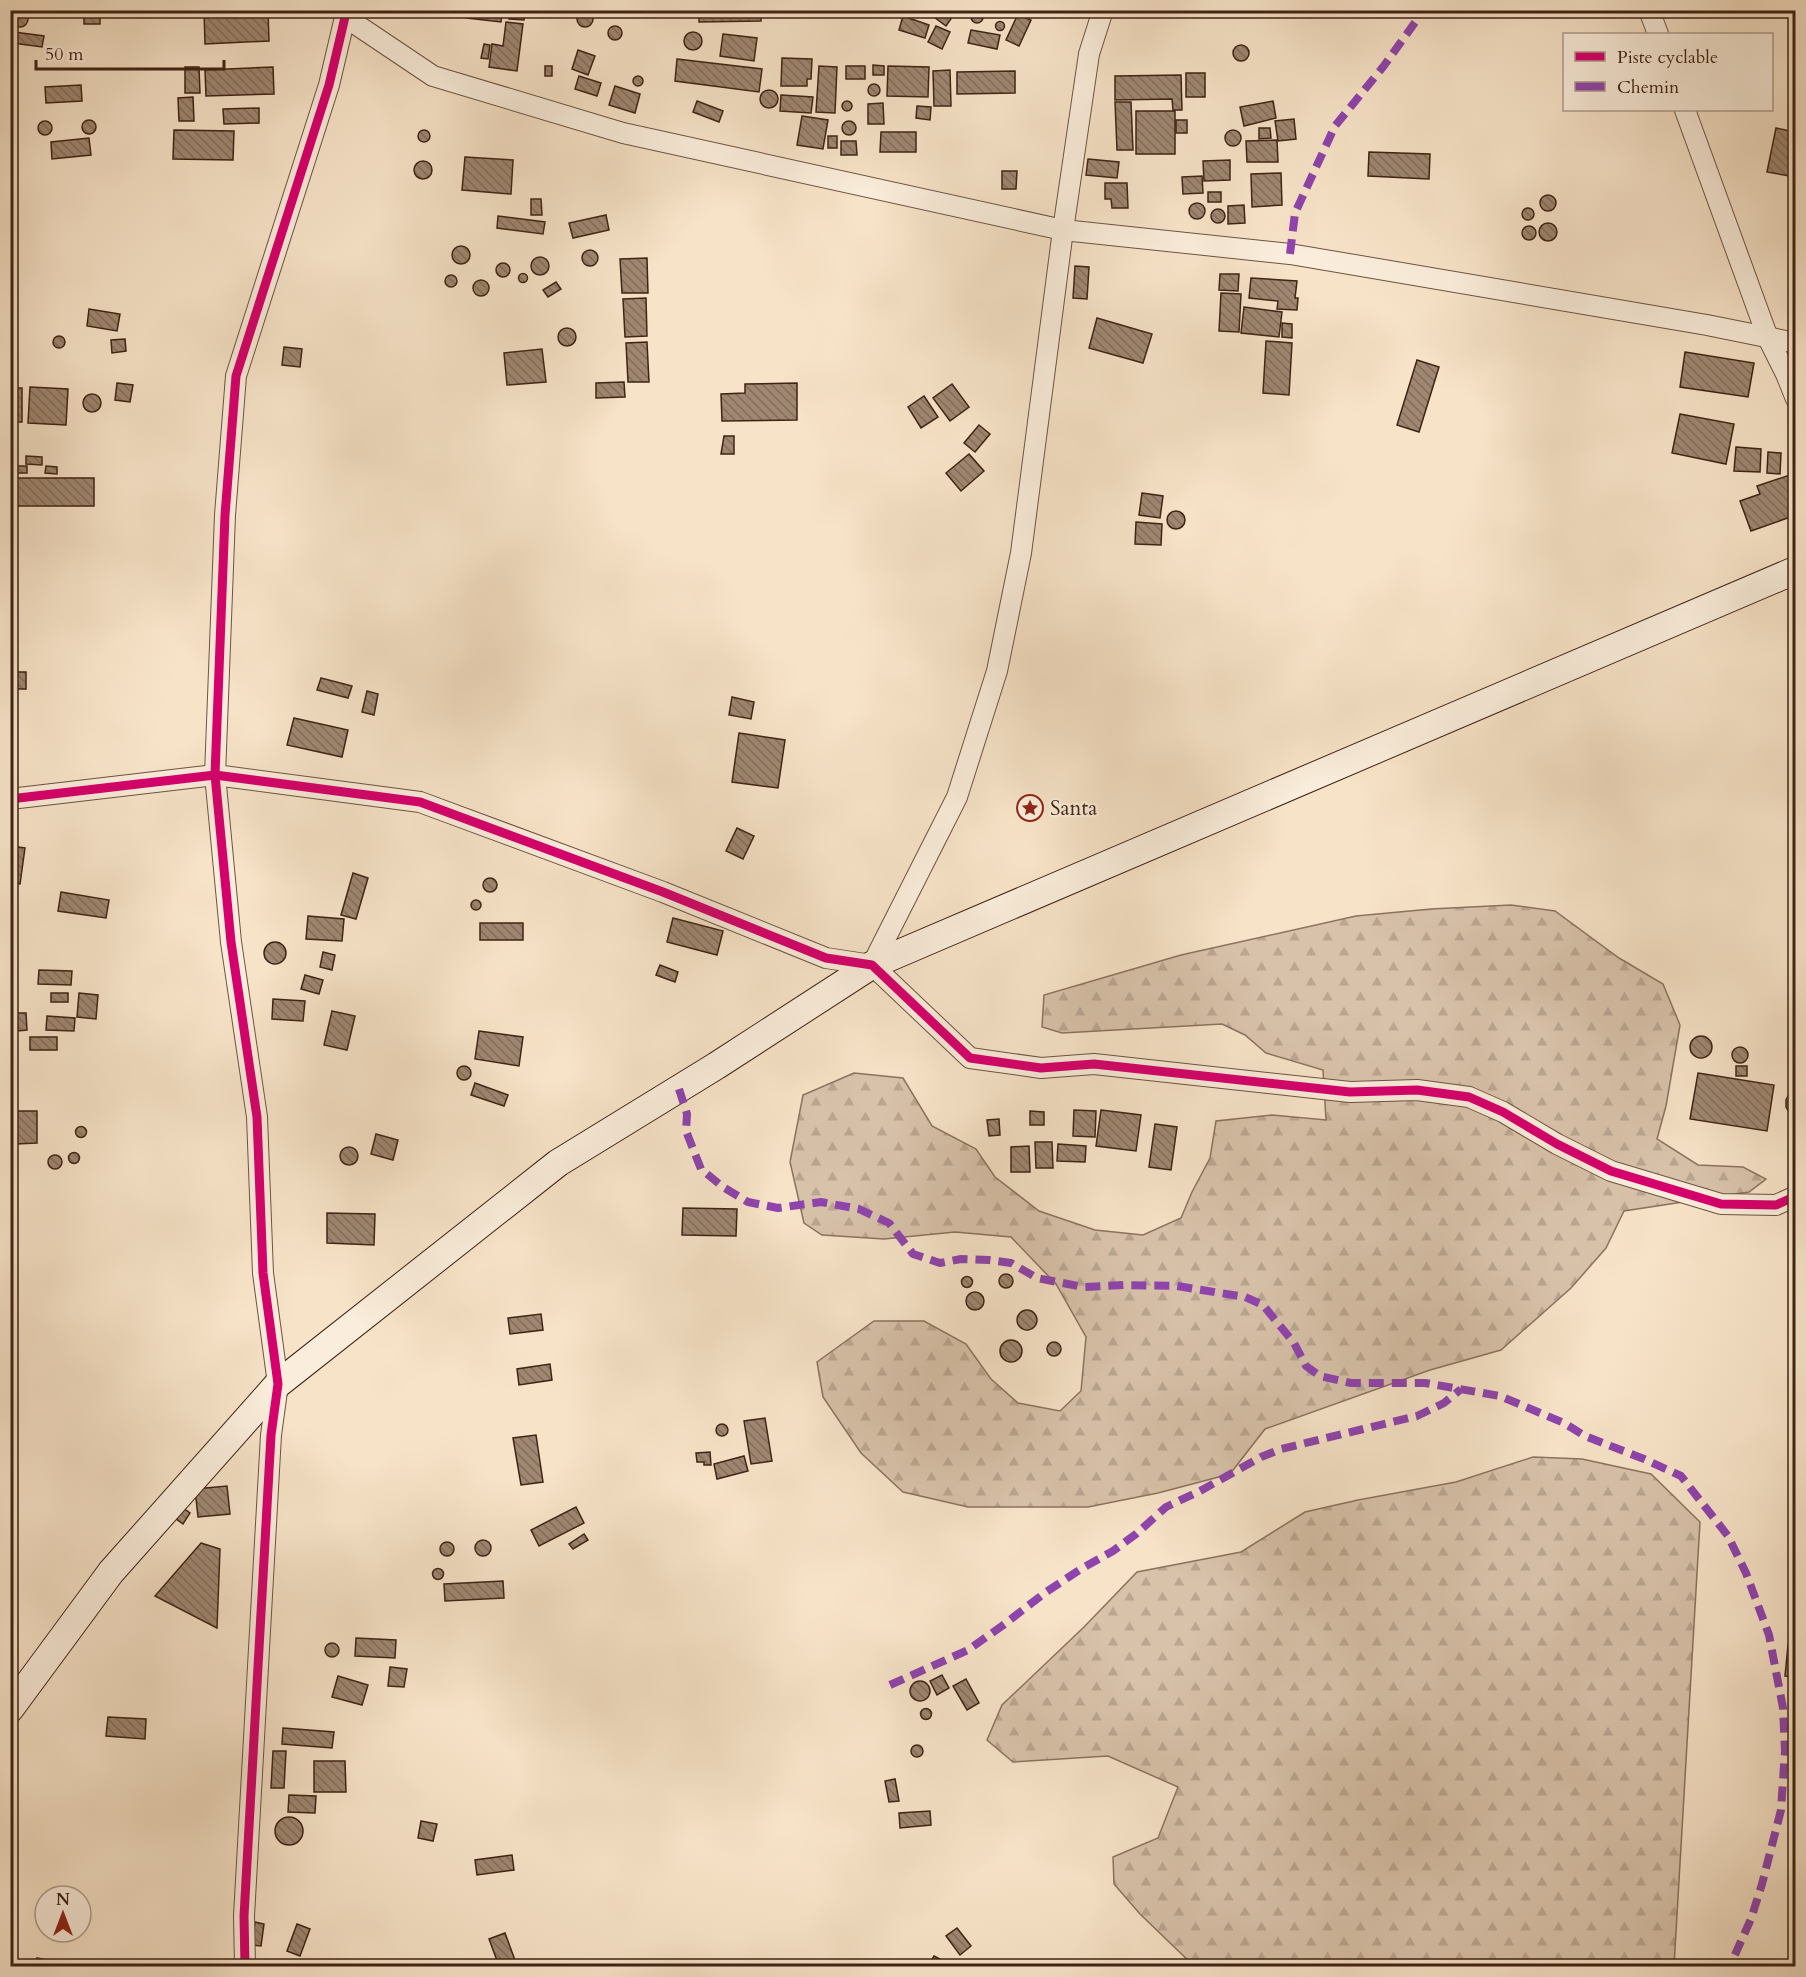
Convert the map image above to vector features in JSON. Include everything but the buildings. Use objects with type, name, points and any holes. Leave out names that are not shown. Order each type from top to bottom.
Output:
[{"type":"main road","points":[[10,1709],[111,1572],[278,1384],[558,1163],[716,1066],[872,965],[1796,570]]},
{"type":"street","points":[[872,965],[957,796],[997,670],[1021,553],[1063,230],[1089,54],[1103,10]]},
{"type":"street","points":[[1649,10],[1658,33]]},
{"type":"street","points":[[245,1966],[244,1916],[270,1447],[278,1384],[263,1273],[257,1117],[231,942],[215,775],[225,516],[236,376],[329,85],[345,14],[432,76],[623,134],[1063,230],[1290,254],[1707,325],[1796,343]]},
{"type":"street","points":[[1685,111],[1768,338],[1796,399]]},
{"type":"street","points":[[10,799],[215,775],[420,801],[663,892],[826,958],[872,965],[970,1058],[1041,1068],[1094,1064],[1350,1092],[1417,1090],[1469,1097],[1503,1112],[1557,1144],[1611,1171],[1721,1204],[1776,1205],[1796,1196]]},
{"type":"green space","points":[[1511,905],[1555,911],[1619,958],[1663,984],[1680,1025],[1666,1106],[1657,1139],[1698,1165],[1743,1167],[1766,1179],[1749,1192],[1624,1211],[1606,1248],[1571,1288],[1501,1350],[1430,1370],[1265,1429],[1230,1474],[1158,1493],[1088,1507],[968,1507],[903,1492],[861,1453],[823,1397],[817,1362],[874,1321],[924,1321],[966,1344],[991,1379],[1018,1403],[1060,1411],[1081,1391],[1086,1337],[1056,1284],[1011,1237],[955,1232],[884,1239],[822,1235],[804,1223],[790,1162],[803,1095],[854,1073],[903,1078],[932,1126],[976,1149],[995,1177],[1039,1211],[1095,1230],[1143,1235],[1181,1218],[1210,1158],[1216,1121],[1272,1115],[1326,1120],[1323,1070],[1266,1053],[1245,1035],[1222,1024],[1062,1033],[1042,1027],[1044,995],[1181,955],[1356,916]]},
{"type":"green space","points":[[1533,1457],[1582,1459],[1651,1474],[1700,1522],[1674,1966],[1194,1966],[1140,1914],[1114,1884],[1113,1857],[1158,1838],[1178,1787],[1108,1756],[1013,1762],[987,1740],[1002,1705],[1084,1627],[1137,1572],[1241,1552],[1305,1512],[1456,1482]]},
{"type":"marked path","points":[[1290,254],[1295,213],[1335,126],[1383,67],[1424,10]]},
{"type":"marked path","points":[[679,1089],[687,1114],[686,1131],[701,1169],[723,1187],[748,1202],[778,1208],[821,1202],[859,1209],[889,1223],[913,1254],[940,1263],[961,1259],[989,1260],[1011,1263],[1037,1278],[1083,1287],[1177,1286],[1245,1297],[1263,1305],[1294,1343],[1306,1366],[1320,1376],[1351,1383],[1425,1383],[1500,1396],[1564,1423],[1585,1436],[1681,1476],[1728,1536],[1746,1573],[1769,1635],[1783,1708],[1785,1751],[1781,1810],[1751,1919],[1730,1966]]},
{"type":"marked path","points":[[890,1685],[968,1650],[1046,1592],[1113,1551],[1166,1507],[1261,1457],[1281,1449],[1417,1416],[1444,1403],[1461,1389]]},
{"type":"cycle path","points":[[245,1966],[244,1916],[271,1435],[278,1384],[263,1273],[257,1117],[231,942],[215,775],[225,515],[236,376],[329,85],[345,10]]},
{"type":"cycle path","points":[[10,799],[215,775],[420,802],[663,892],[826,958],[872,965],[970,1058],[1041,1068],[1094,1064],[1350,1092],[1417,1090],[1469,1097],[1503,1112],[1557,1144],[1611,1171],[1721,1204],[1776,1205],[1796,1196]]},
{"type":"place","name":"Santa","points":[[1030,808]]}]
